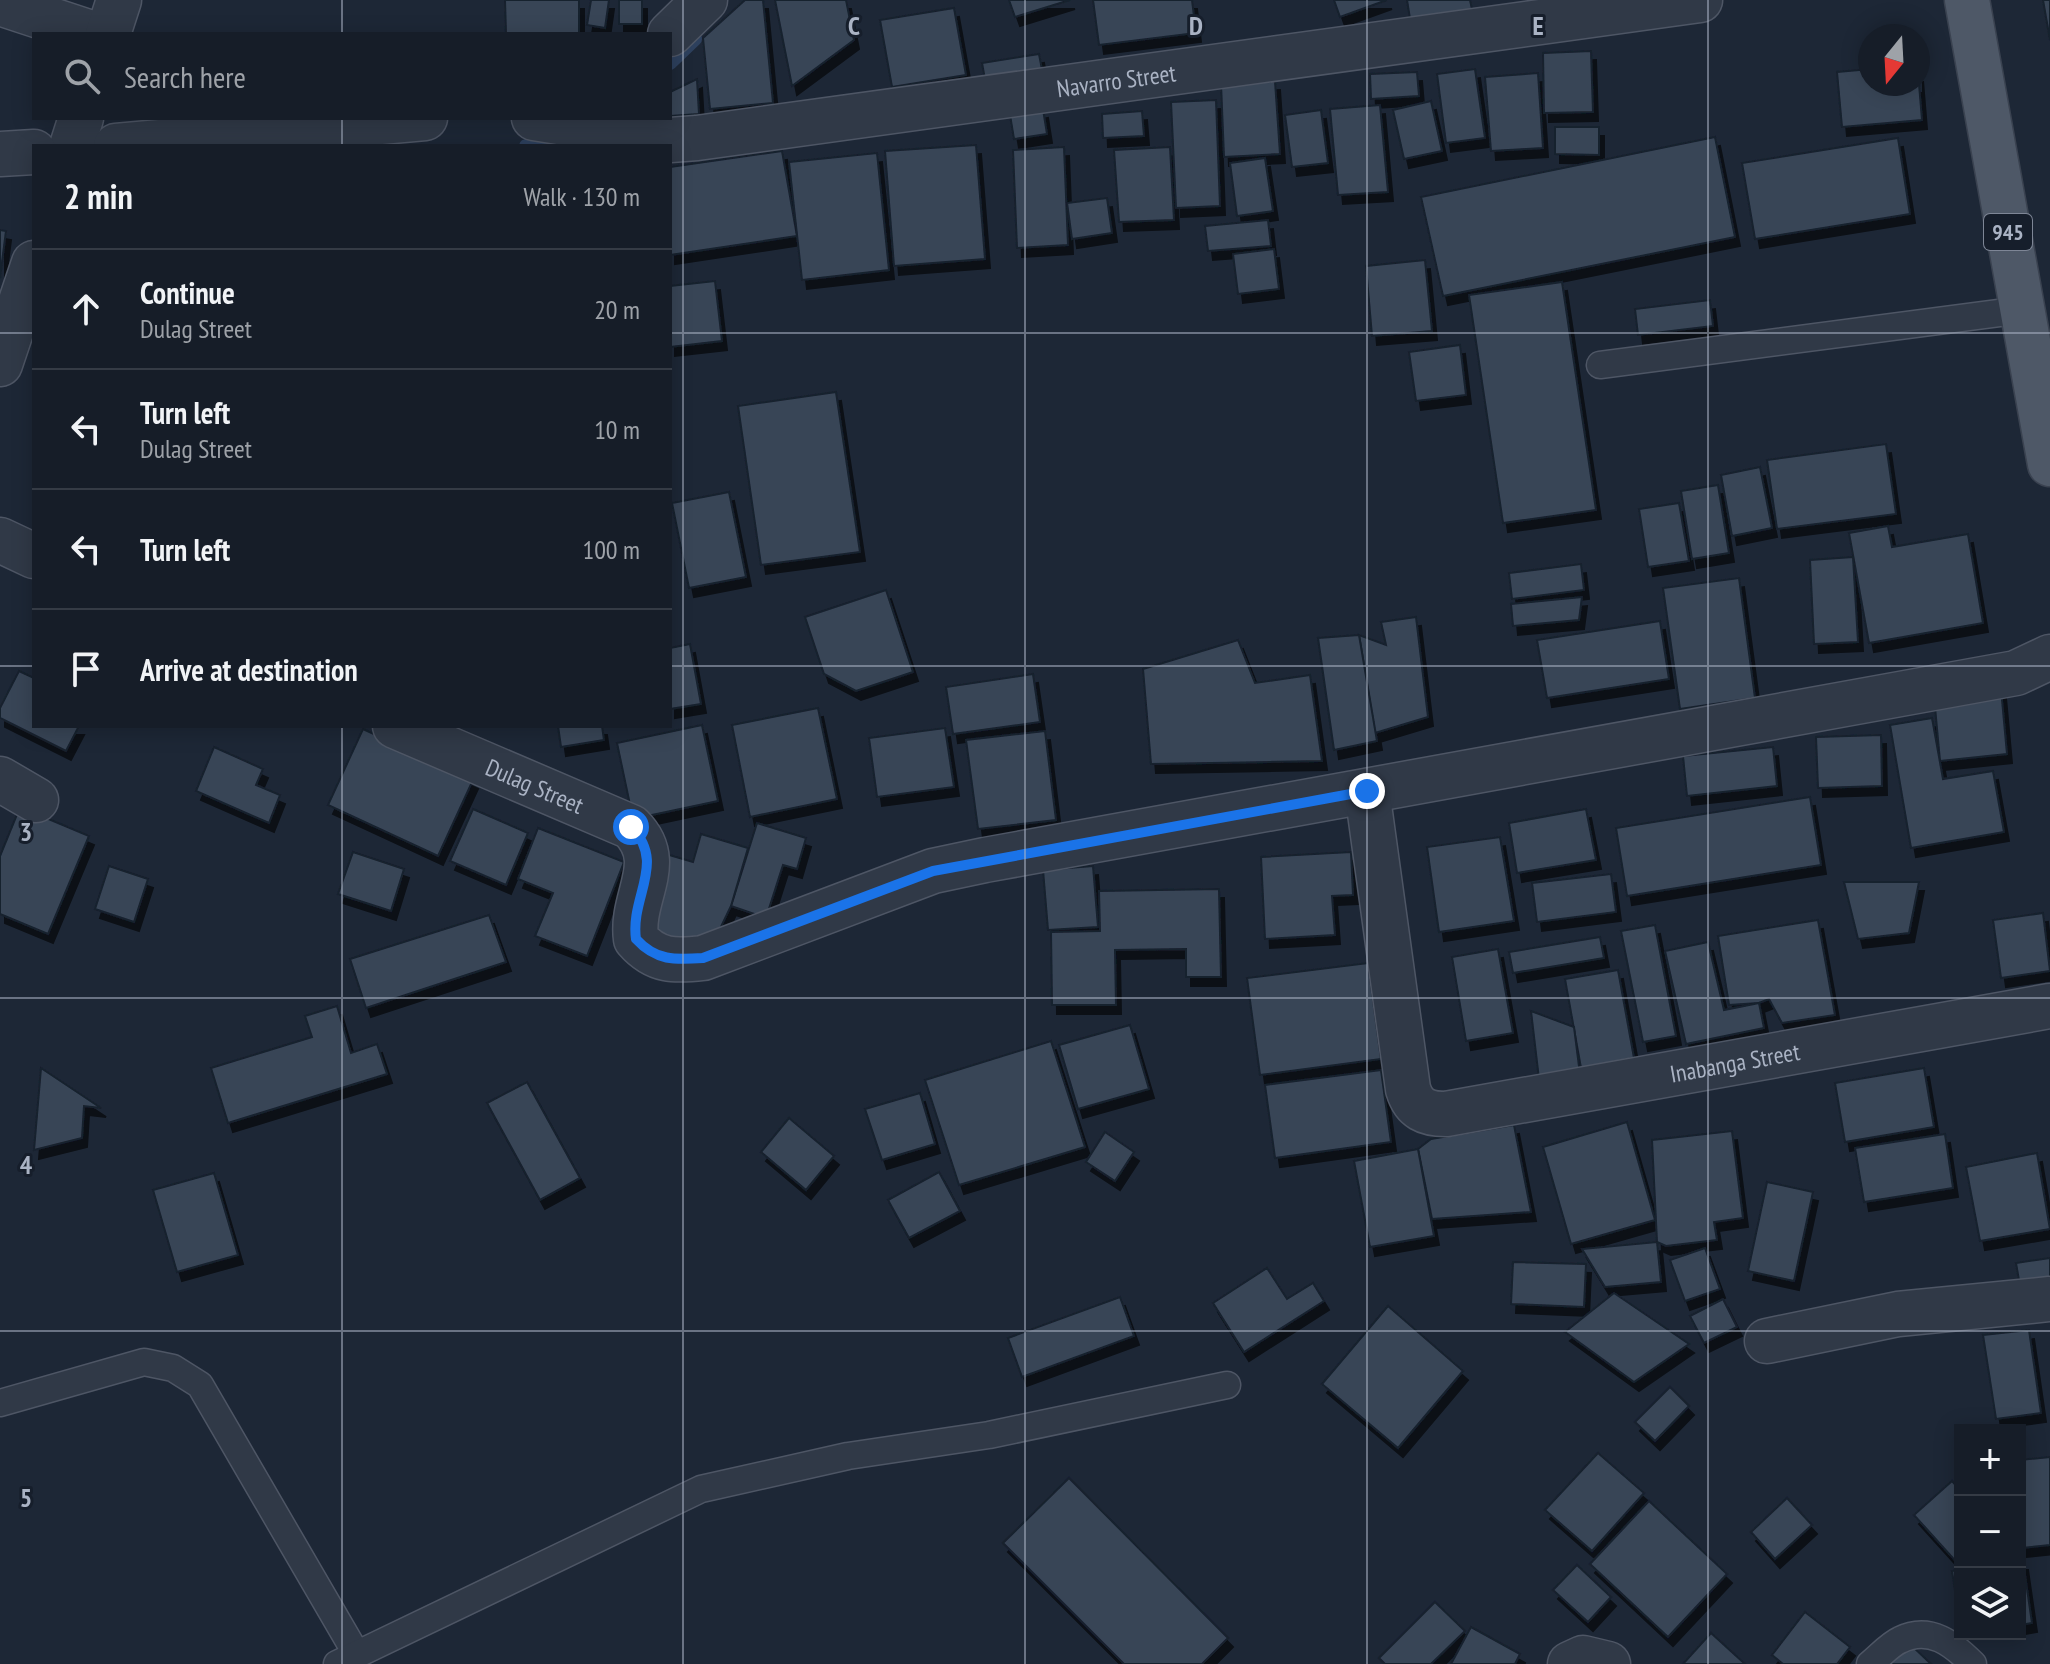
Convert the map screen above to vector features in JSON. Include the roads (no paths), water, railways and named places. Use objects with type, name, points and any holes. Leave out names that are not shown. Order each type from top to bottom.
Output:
[{"type":"main road","name":"945","points":[[1967,0],[2050,464]]},
{"type":"street","points":[[109,32],[119,0]]},
{"type":"street","points":[[672,32],[705,0]]},
{"type":"street","name":"Navarro Street","points":[[562,120],[670,140],[697,138],[1700,0]]},
{"type":"street","points":[[0,3],[88,32]]},
{"type":"street","points":[[73,144],[80,120]]},
{"type":"street","points":[[138,144],[403,120]]},
{"type":"street","points":[[0,154],[32,152]]},
{"type":"street","points":[[0,364],[32,269]]},
{"type":"street","points":[[0,540],[32,555]]},
{"type":"street","points":[[1367,791],[2039,669]]},
{"type":"street","name":"Dulag Street","points":[[400,728],[631,827],[643,838],[649,855],[634,922],[636,939],[653,954],[674,961],[703,958],[933,871],[1367,791]]},
{"type":"street","name":"Inabanga Street","points":[[1367,791],[1408,1089],[1412,1102],[1433,1114],[2050,1006]]},
{"type":"street","points":[[1767,1341],[1898,1314],[2050,1299]]},
{"type":"street","points":[[1570,1664],[1583,1658],[1608,1664]]},
{"type":"lane","points":[[1600,365],[2022,310]]},
{"type":"lane","points":[[0,1403],[144,1362],[173,1368],[200,1385],[347,1659],[701,1489],[848,1456],[989,1435],[1227,1385]]},
{"type":"lane","points":[[1870,1664],[1900,1640],[1934,1635],[1955,1646],[1973,1664]]},
{"type":"waterway","points":[[672,61],[695,39]]},
{"type":"waterway","points":[[535,144],[566,137]]}]
